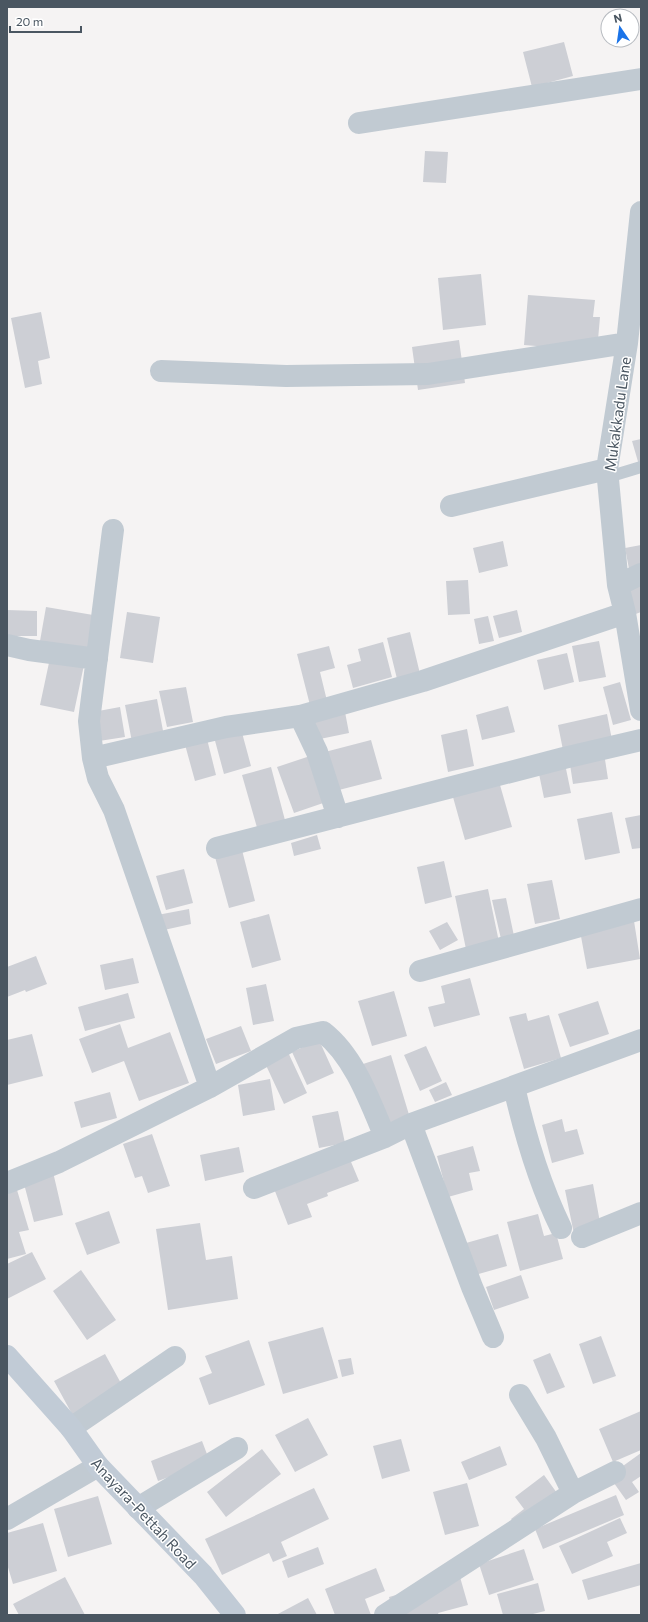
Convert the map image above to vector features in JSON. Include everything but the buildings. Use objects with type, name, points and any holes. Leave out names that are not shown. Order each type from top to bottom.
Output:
[{"type":"main road","name":"Anayara-Pettah Road","points":[[7,1356],[72,1428],[98,1466],[203,1575],[235,1615]]},
{"type":"street","points":[[359,123],[641,79]]},
{"type":"street","name":"Mukakkadu Lane","points":[[641,212],[636,309],[627,343],[607,473],[618,585],[641,710]]},
{"type":"street","points":[[162,371],[286,376],[428,374],[627,343]]},
{"type":"street","points":[[451,506],[607,473]]},
{"type":"street","points":[[113,530],[89,721],[93,758],[98,778],[114,810],[210,1087]]},
{"type":"street","points":[[618,585],[641,574]]},
{"type":"street","points":[[93,758],[226,727],[300,716],[423,681],[624,613]]},
{"type":"street","points":[[7,645],[29,650],[97,659]]},
{"type":"street","points":[[300,716],[317,752],[338,817]]},
{"type":"street","points":[[217,848],[564,758],[641,740]]},
{"type":"street","points":[[420,972],[641,909]]},
{"type":"street","points":[[7,1183],[59,1162],[210,1087],[296,1038],[323,1032],[333,1039],[362,1081],[385,1137]]},
{"type":"street","points":[[254,1188],[385,1137],[411,1124],[641,1040]]},
{"type":"street","points":[[514,1087],[527,1142],[552,1209],[561,1228]]},
{"type":"street","points":[[411,1124],[472,1287],[493,1337]]},
{"type":"street","points":[[582,1237],[641,1213]]},
{"type":"street","points":[[72,1428],[175,1357]]},
{"type":"street","points":[[520,1396],[546,1438],[573,1493]]},
{"type":"street","points":[[138,1508],[237,1448]]},
{"type":"street","points":[[7,1519],[98,1466]]},
{"type":"street","points":[[385,1615],[573,1493],[615,1472]]},
{"type":"lane","points":[[607,473],[641,467]]}]
